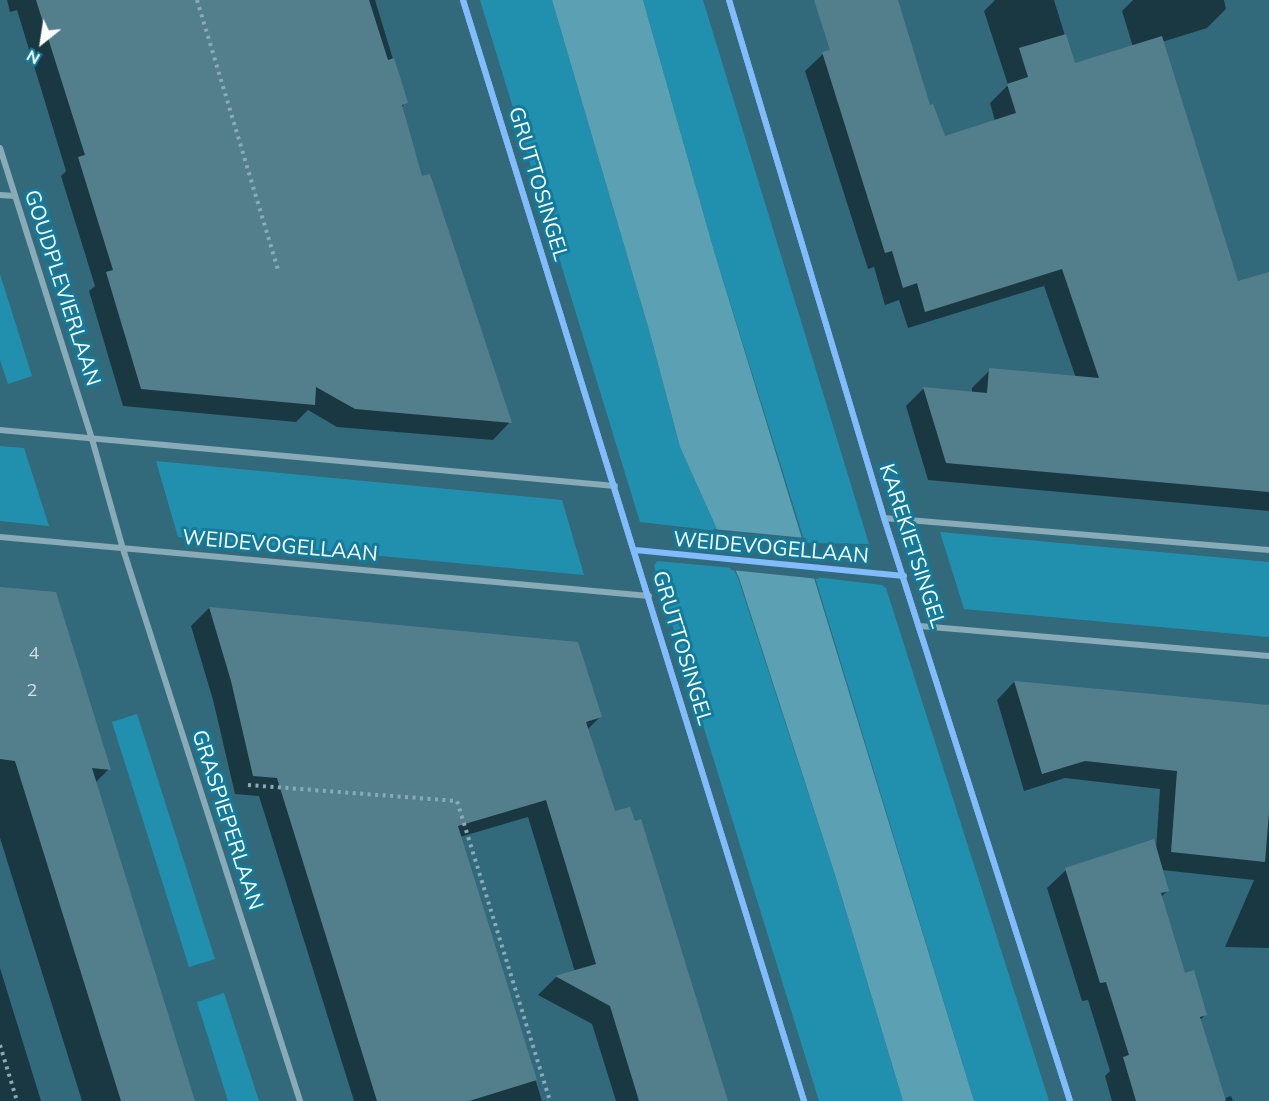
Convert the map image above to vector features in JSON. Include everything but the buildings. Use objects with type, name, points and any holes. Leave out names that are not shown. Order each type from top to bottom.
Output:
[{"type":"street","name":"GRUTTOSINGEL","points":[[463,0],[804,1101]]},
{"type":"street","name":"KAREKIETSINGEL","points":[[729,0],[884,518],[1070,1101]]},
{"type":"street","name":"GOUDPLEVIERLAAN","points":[[0,148],[92,439]]},
{"type":"street","points":[[0,195],[15,196]]},
{"type":"street","points":[[0,430],[615,486]]},
{"type":"street","points":[[92,439],[123,549]]},
{"type":"street","name":"WEIDEVOGELLAAN","points":[[884,518],[1269,550]]},
{"type":"street","name":"WEIDEVOGELLAAN","points":[[0,537],[649,596]]},
{"type":"street","name":"GRASPIEPERLAAN","points":[[123,549],[300,1101]]},
{"type":"street","points":[[920,626],[1269,656]]},
{"type":"path","points":[[196,0],[279,273]]},
{"type":"path","points":[[248,785],[458,801],[550,1101]]},
{"type":"path","points":[[0,1045],[17,1101]]},
{"type":"shaded area","points":[[480,0],[552,0],[649,330],[680,447],[718,531],[640,522]]},
{"type":"shaded area","points":[[552,0],[643,0],[714,251],[974,1101],[903,1101],[836,878],[739,578],[680,447],[649,330]]},
{"type":"shaded area","points":[[643,0],[703,0],[869,544],[805,543],[714,251]]},
{"type":"shaded area","points":[[0,274],[32,376],[8,384],[0,360]]},
{"type":"shaded area","points":[[0,446],[24,448],[49,526],[0,521]]},
{"type":"shaded area","points":[[156,461],[562,500],[584,575],[178,537]]},
{"type":"shaded area","points":[[940,532],[1269,562],[1269,637],[964,609]]},
{"type":"shaded area","points":[[657,561],[733,568],[738,578],[836,878],[903,1101],[819,1101],[654,566]]},
{"type":"shaded area","points":[[815,577],[882,585],[886,588],[1049,1101],[974,1101]]},
{"type":"shaded area","points":[[137,714],[215,959],[189,967],[112,722]]},
{"type":"shaded area","points":[[224,993],[259,1101],[228,1101],[197,1002]]},
{"type":"pier","points":[[713,529],[806,538],[819,579],[731,570]]},
{"type":"cycle path","points":[[463,0],[804,1101]]},
{"type":"cycle path","points":[[729,0],[884,518],[1070,1101]]},
{"type":"cycle path","points":[[635,550],[904,576]]}]
